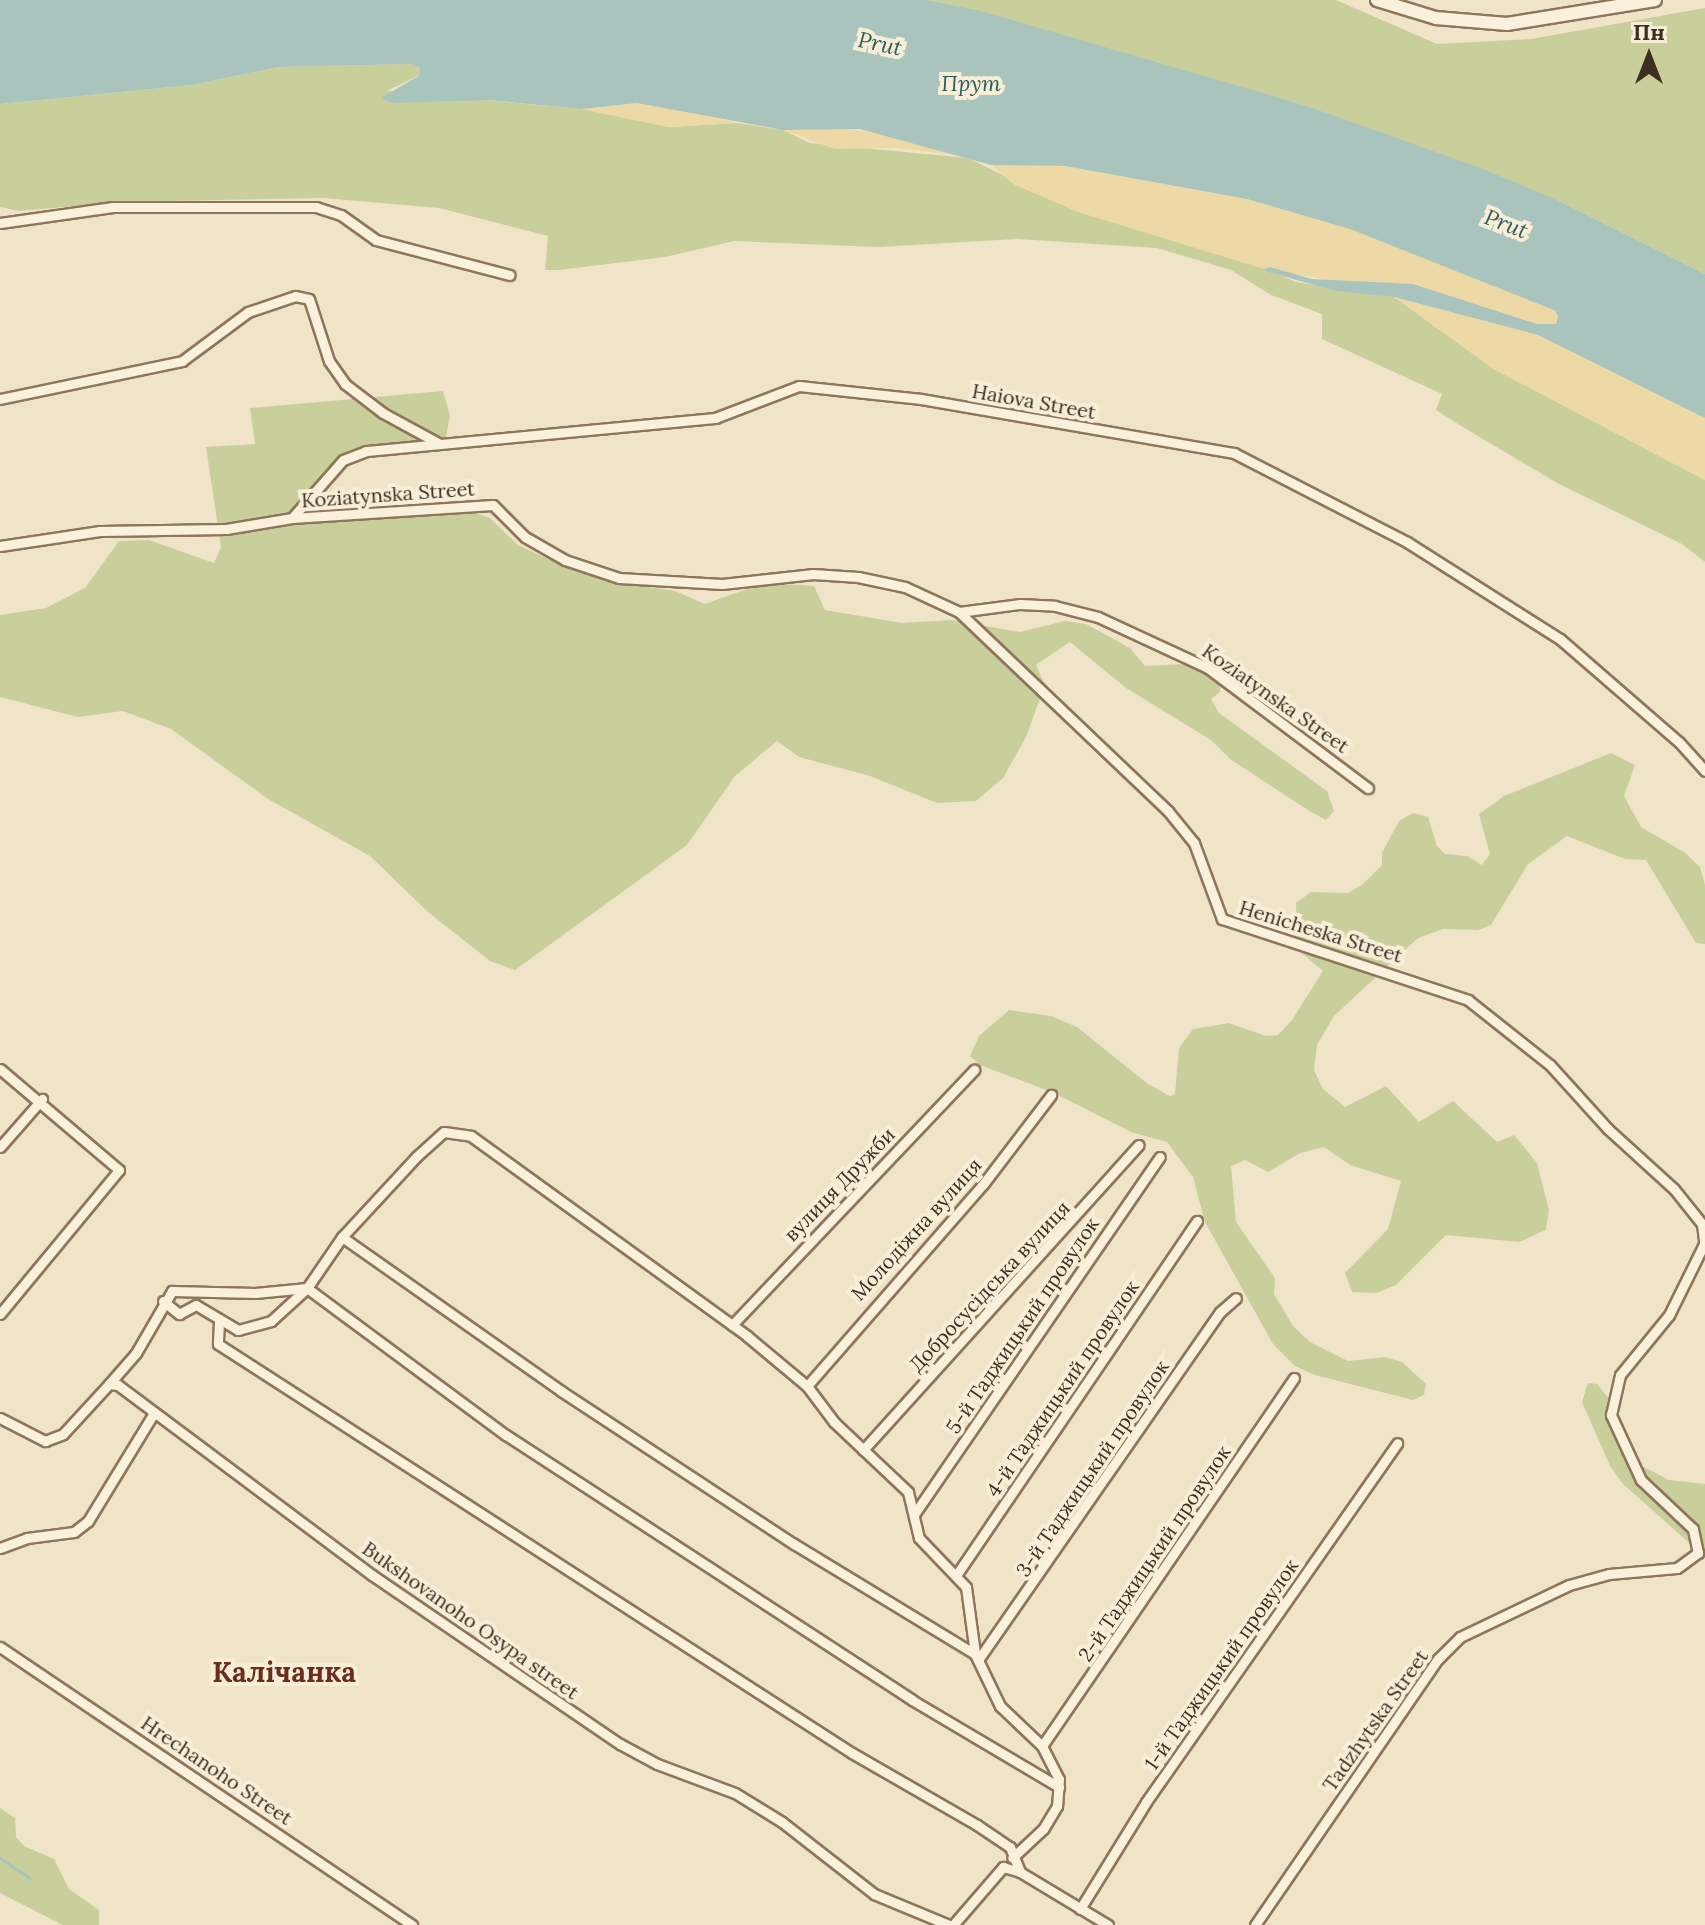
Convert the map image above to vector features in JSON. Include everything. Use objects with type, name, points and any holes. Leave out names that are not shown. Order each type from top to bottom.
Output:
[{"type":"street","points":[[1377,0],[1436,18],[1507,24],[1655,0]]},
{"type":"street","points":[[0,223],[113,207],[316,207],[341,215],[376,240],[509,275]]},
{"type":"street","points":[[0,399],[182,361],[248,312],[295,296],[309,299],[329,361],[345,384],[383,413],[438,443]]},
{"type":"street","name":"Haiova Street","points":[[292,518],[343,460],[366,451],[715,418],[799,386],[921,399],[1234,453],[1407,542],[1560,639],[1679,742],[1705,771]]},
{"type":"street","name":"Koziatynska Street","points":[[0,546],[100,531],[226,529],[292,518],[493,505],[525,537],[551,552],[619,578],[722,584],[813,574],[858,577],[905,587],[959,612],[1009,604],[1055,606],[1161,643],[1208,668],[1368,788]]},
{"type":"street","name":"Henicheska Street","points":[[959,612],[1168,811],[1194,843],[1222,919],[1468,1000],[1550,1065],[1608,1129],[1674,1189],[1702,1224],[1704,1246]]},
{"type":"street","points":[[0,1069],[42,1099],[119,1170],[0,1314]]},
{"type":"street","name":"вулиця Дружби","points":[[732,1325],[974,1070]]},
{"type":"street","name":"Молодіжна вулиця","points":[[807,1386],[984,1183],[1051,1095]]},
{"type":"street","points":[[0,1147],[42,1099]]},
{"type":"street","points":[[163,1301],[179,1314],[196,1305],[219,1322],[238,1330],[271,1321],[307,1288],[342,1237],[417,1156],[444,1132],[471,1136],[732,1325],[807,1386],[863,1450],[908,1492],[919,1538],[957,1574],[969,1600],[976,1657],[1000,1706],[1042,1746],[1059,1787],[1057,1806],[1043,1829],[1012,1858]]},
{"type":"street","name":"Добросусідська вулиця","points":[[863,1450],[1139,1145]]},
{"type":"street","name":"5-й Таджицький провулок","points":[[915,1513],[1160,1157]]},
{"type":"street","name":"4-й Таджицький провулок","points":[[957,1574],[1197,1221]]},
{"type":"street","points":[[342,1237],[561,1391],[794,1544],[976,1657]]},
{"type":"street","name":"Tadzhytska Street","points":[[1255,1925],[1438,1659],[1460,1637],[1569,1585],[1609,1574],[1662,1572],[1690,1562],[1698,1553],[1697,1541],[1682,1517],[1641,1480],[1611,1415],[1613,1393],[1620,1375],[1669,1315],[1704,1246]]},
{"type":"street","points":[[0,1418],[45,1441],[63,1434],[136,1353],[163,1301],[172,1291],[255,1293],[307,1288],[506,1435],[912,1700],[1059,1787]]},
{"type":"street","name":"3-й Таджицький провулок","points":[[976,1657],[1220,1312],[1236,1298]]},
{"type":"street","points":[[219,1322],[218,1344],[825,1736],[977,1825],[1010,1847],[1020,1872],[1108,1925]]},
{"type":"street","name":"2-й Таджицький провулок","points":[[1042,1746],[1294,1378]]},
{"type":"street","name":"Bukshovanoho Osypa street","points":[[109,1384],[154,1413],[372,1575],[620,1744],[657,1764],[735,1793],[782,1822],[874,1894],[951,1925],[1003,1867],[1020,1872]]},
{"type":"street","points":[[0,1548],[27,1538],[74,1532],[88,1521],[154,1413]]},
{"type":"street","name":"1-й Таджицький провулок","points":[[1080,1909],[1146,1802],[1397,1443]]},
{"type":"street","name":"Hrechanoho Street","points":[[0,1647],[412,1925]]},
{"type":"green space","points":[[926,0],[1336,0],[1437,44],[1531,39],[1705,8],[1705,274],[1557,200],[1307,106]]},
{"type":"green space","points":[[411,64],[419,67],[420,75],[387,91],[582,109],[669,127],[737,123],[783,130],[810,143],[968,158],[1078,212],[1230,254],[1296,282],[1394,297],[1494,369],[1705,480],[1705,562],[1682,544],[1559,484],[1461,426],[1436,410],[1442,394],[1322,339],[1322,314],[1269,294],[1231,270],[1157,248],[1017,239],[879,247],[734,241],[665,257],[545,270],[548,236],[439,208],[323,198],[120,202],[19,211],[0,207],[0,104],[192,85],[279,67]]},
{"type":"green space","points":[[443,391],[450,416],[446,437],[362,446],[340,456],[297,508],[297,522],[468,510],[490,518],[518,545],[563,566],[616,582],[675,591],[705,604],[761,584],[803,585],[814,586],[825,610],[902,623],[952,620],[1020,632],[1065,621],[1086,624],[1130,648],[1145,666],[1186,664],[1220,680],[1220,692],[1211,699],[1219,713],[1327,791],[1334,811],[1326,820],[1311,812],[1230,759],[1211,740],[1126,688],[1070,642],[1036,665],[1045,685],[1026,737],[1003,778],[976,801],[937,803],[870,776],[799,757],[777,741],[735,776],[687,845],[515,970],[490,961],[428,912],[370,856],[268,799],[171,729],[123,711],[78,717],[0,697],[0,615],[46,608],[85,588],[119,541],[149,540],[214,563],[221,547],[206,447],[255,444],[250,408]]},
{"type":"green space","points":[[1611,753],[1635,765],[1624,796],[1641,827],[1684,852],[1700,867],[1705,885],[1705,944],[1696,943],[1646,860],[1625,859],[1567,836],[1528,864],[1491,925],[1478,930],[1443,929],[1418,938],[1334,1016],[1317,1045],[1314,1070],[1323,1089],[1345,1107],[1386,1086],[1419,1122],[1453,1101],[1497,1142],[1514,1135],[1537,1163],[1549,1210],[1546,1230],[1519,1242],[1446,1235],[1396,1285],[1377,1293],[1352,1292],[1345,1273],[1388,1229],[1401,1181],[1350,1165],[1324,1147],[1300,1153],[1268,1172],[1245,1160],[1231,1166],[1236,1222],[1275,1278],[1274,1294],[1293,1326],[1310,1342],[1348,1361],[1385,1357],[1402,1362],[1426,1384],[1424,1395],[1413,1400],[1315,1375],[1295,1366],[1273,1344],[1205,1222],[1193,1177],[1167,1142],[1131,1132],[1054,1093],[980,1065],[970,1056],[979,1036],[1009,1010],[1051,1016],[1077,1027],[1148,1084],[1170,1096],[1175,1094],[1179,1048],[1193,1029],[1229,1023],[1266,1036],[1278,1035],[1292,1020],[1323,971],[1297,949],[1296,903],[1311,892],[1348,893],[1362,885],[1382,865],[1382,853],[1399,821],[1413,813],[1428,817],[1437,846],[1445,854],[1467,856],[1482,865],[1490,854],[1479,814],[1504,796]]},
{"type":"green space","points":[[1588,1383],[1597,1384],[1614,1405],[1623,1439],[1642,1466],[1669,1480],[1705,1484],[1705,1557],[1623,1484],[1610,1466],[1582,1402]]},
{"type":"green space","points":[[0,1808],[15,1818],[16,1837],[24,1846],[54,1859],[69,1889],[99,1910],[99,1925],[63,1925],[0,1893]]},
{"type":"sand","points":[[637,103],[737,123],[669,127],[582,109]]},
{"type":"sand","points":[[823,127],[894,134],[951,155],[897,148],[835,149],[783,130]]},
{"type":"sand","points":[[991,165],[1065,166],[1247,199],[1350,229],[1556,311],[1558,317],[1556,324],[1537,324],[1413,284],[1341,282],[1264,269],[1078,212],[1013,184]]},
{"type":"sand","points":[[1394,297],[1538,335],[1705,418],[1705,480],[1494,369]]},
{"type":"water","name":"Прут","points":[[0,0],[926,0],[981,11],[1307,106],[1483,169],[1557,200],[1705,274],[1705,418],[1538,335],[1394,297],[1336,291],[1268,272],[1264,269],[1270,267],[1312,279],[1413,284],[1537,324],[1556,324],[1558,317],[1556,311],[1350,229],[1247,199],[1065,166],[991,165],[860,129],[783,130],[637,103],[582,109],[488,100],[391,103],[381,98],[420,75],[419,67],[411,64],[279,67],[192,85],[0,104]]},
{"type":"waterway","points":[[0,1858],[30,1878]]},
{"type":"district","name":"Калічанка","points":[[284,1672]]},
{"type":"water label","name":"Prut","points":[[880,44]]},
{"type":"water label","name":"Prut","points":[[1506,224]]}]
